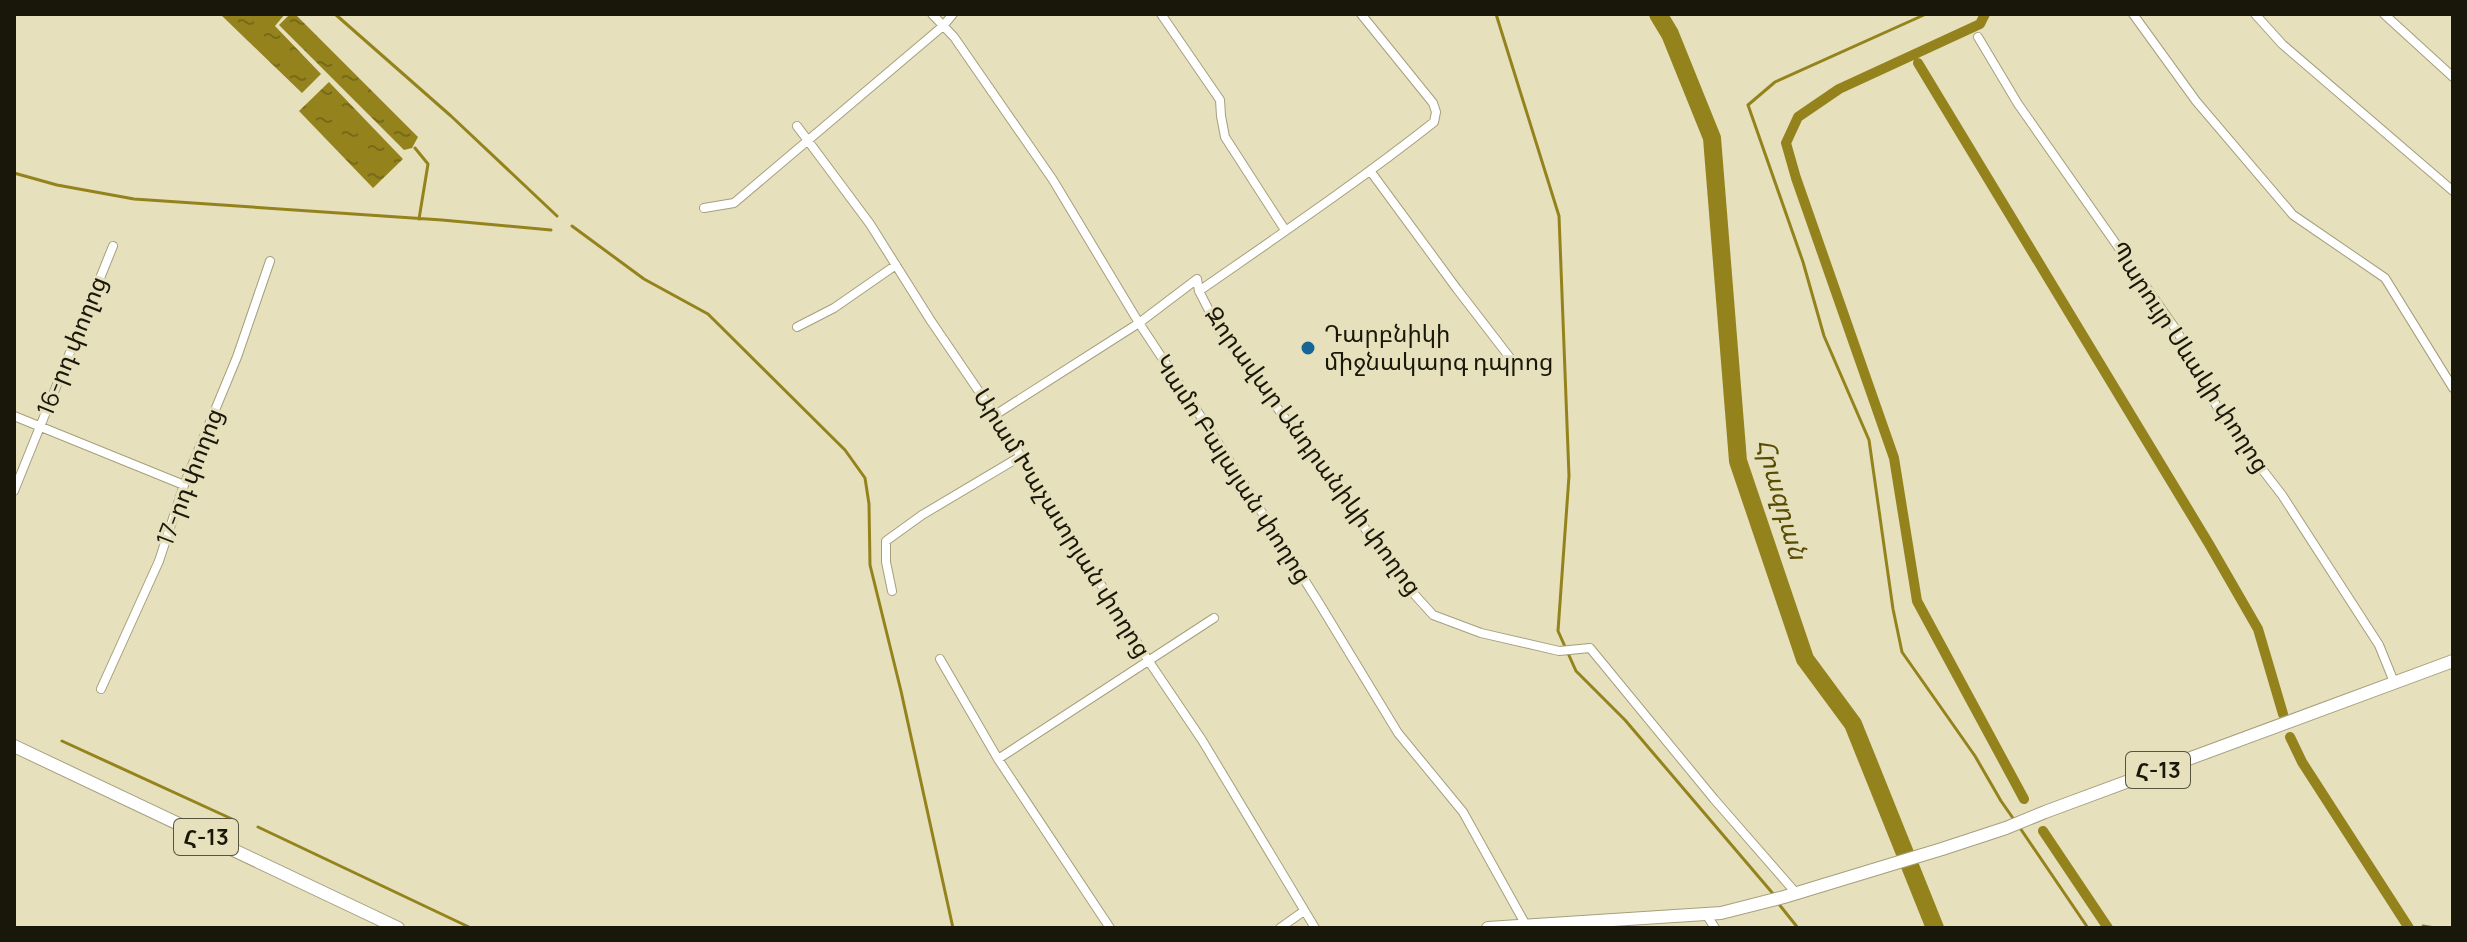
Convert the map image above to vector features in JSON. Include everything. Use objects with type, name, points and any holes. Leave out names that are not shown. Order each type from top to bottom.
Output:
[{"type":"main road","name":"Հ-13","points":[[1488,928],[1706,914],[1764,903],[2006,828],[2453,661]]},
{"type":"main road","name":"Հ-13","points":[[14,746],[398,928]]},
{"type":"street","name":"Կամո Բալայան փողոց","points":[[932,14],[954,37],[1053,180],[1139,323],[1213,435],[1398,733],[1463,812],[1526,926]]},
{"type":"street","points":[[704,208],[734,203],[943,26],[953,14]]},
{"type":"street","points":[[1161,14],[1220,100],[1225,137],[1285,230]]},
{"type":"street","name":"Զորավար Անդրանիկի փողոց","points":[[1361,14],[1433,103],[1436,112],[1434,122],[1371,172],[1199,291],[1219,330],[1341,493],[1396,574],[1433,615],[1481,633],[1559,651],[1590,648],[1790,895]]},
{"type":"street","points":[[2133,14],[2196,101],[2293,215],[2385,278],[2453,388]]},
{"type":"street","points":[[2255,14],[2282,44],[2453,191]]},
{"type":"street","points":[[2384,14],[2453,77]]},
{"type":"street","name":"Պարույր Սևակի փողոց","points":[[1978,37],[2018,104],[2177,331],[2224,420],[2282,495],[2379,645],[2394,682]]},
{"type":"street","name":"Արամ Խաչատրյան փողոց","points":[[797,126],[870,224],[995,415],[1148,660],[1202,740],[1315,928]]},
{"type":"street","points":[[1371,172],[1514,363]]},
{"type":"street","name":"16-րդ փողոց","points":[[14,491],[113,246]]},
{"type":"street","name":"17-րդ փողոց","points":[[101,689],[159,561],[184,485],[237,357],[270,261]]},
{"type":"street","points":[[797,327],[834,308],[896,265]]},
{"type":"street","points":[[995,415],[1139,323],[1197,279],[1199,291]]},
{"type":"street","points":[[14,416],[184,485]]},
{"type":"street","points":[[892,591],[886,562],[886,541],[922,515],[1021,456]]},
{"type":"street","points":[[998,759],[1214,618]]},
{"type":"street","points":[[940,659],[998,759],[1110,928]]},
{"type":"street","points":[[1280,928],[1304,911]]},
{"type":"street","points":[[1706,914],[1715,928]]},
{"type":"water","points":[[220,14],[285,14],[275,26],[321,74],[302,93]]},
{"type":"water","points":[[290,14],[295,14],[418,137],[412,148],[404,150],[279,25]]},
{"type":"water","points":[[329,82],[403,159],[373,188],[299,111]]},
{"type":"waterway","points":[[335,14],[451,116],[557,216]]},
{"type":"waterway","points":[[1496,14],[1559,216],[1569,476],[1558,631],[1576,671],[1625,720],[1775,896]]},
{"type":"waterway","name":"Հրազդան","points":[[1658,14],[1670,34],[1712,138],[1738,461],[1805,659],[1853,724],[1935,928]]},
{"type":"waterway","points":[[1926,14],[1775,82],[1748,105],[1803,262],[1824,336],[1869,440],[1902,652],[1975,756],[2015,821]]},
{"type":"waterway","points":[[1985,14],[1980,24],[1839,89],[1798,117],[1786,143],[1894,458],[1917,601],[2024,799]]},
{"type":"waterway","points":[[1918,63],[2258,629],[2283,714]]},
{"type":"waterway","points":[[415,148],[428,164],[419,219]]},
{"type":"waterway","points":[[14,173],[57,185],[134,199],[551,230]]},
{"type":"waterway","points":[[572,226],[644,279],[708,314],[845,450],[865,478],[869,504],[870,565],[953,928]]},
{"type":"waterway","points":[[2290,737],[2302,762],[2409,928]]},
{"type":"waterway","points":[[62,741],[232,819]]},
{"type":"waterway","points":[[258,827],[471,928]]},
{"type":"waterway","points":[[2020,828],[2088,928]]},
{"type":"waterway","points":[[2043,831],[2108,928]]},
{"type":"waterway","points":[[1778,903],[1798,928]]},
{"type":"waterway","points":[[2423,926],[2435,928]]},
{"type":"place","name":"Դարբնիկի միջնակարգ դպրոց","points":[[1308,348]]}]
